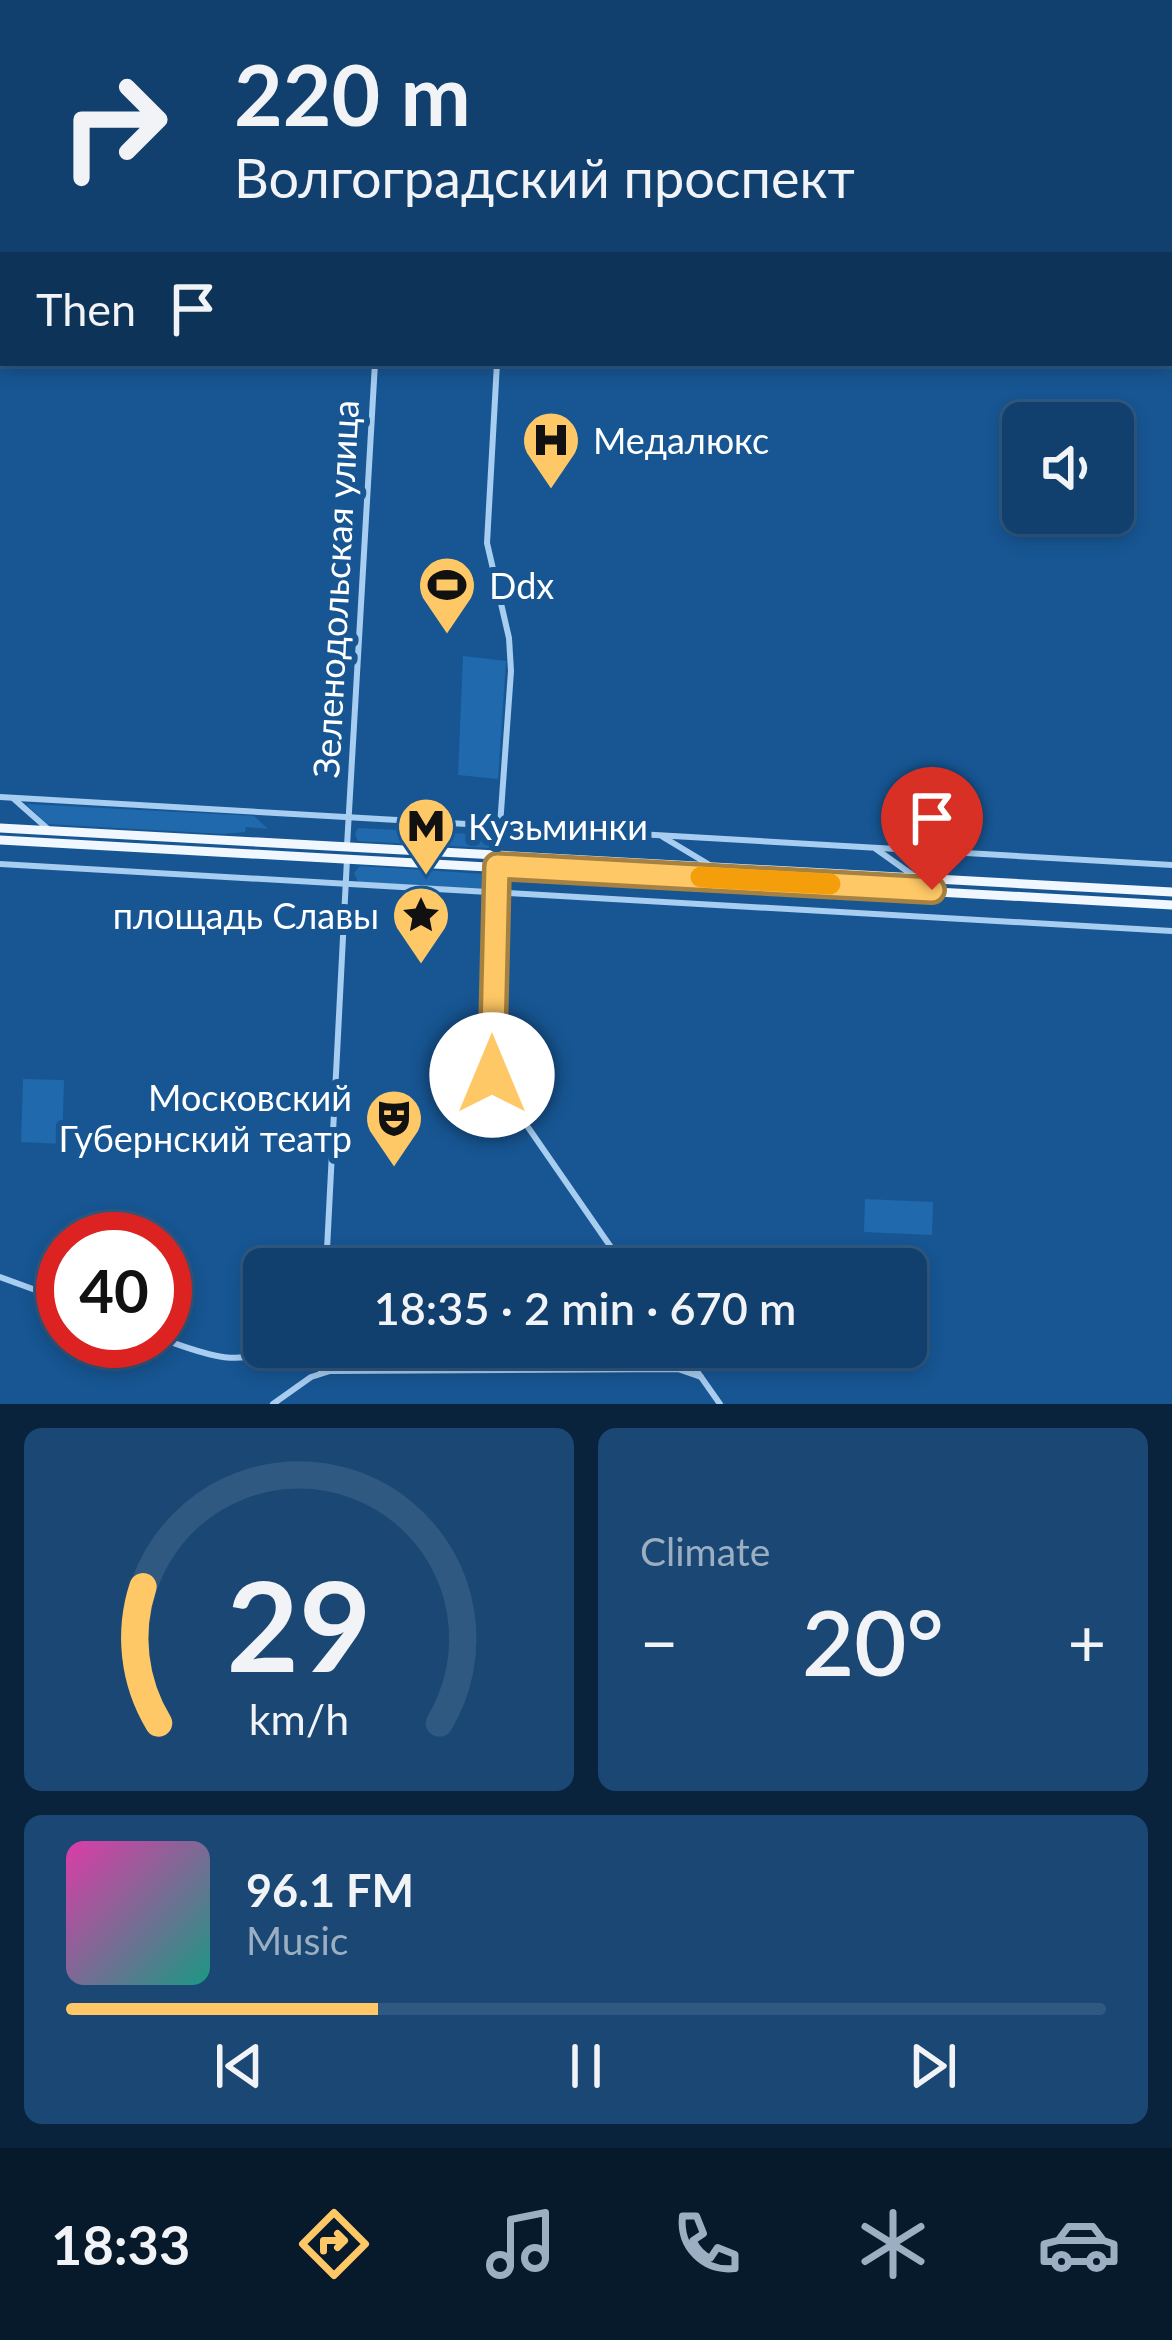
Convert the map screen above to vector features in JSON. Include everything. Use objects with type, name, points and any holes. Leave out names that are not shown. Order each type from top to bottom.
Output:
[{"type":"main road","points":[[0,827],[347,854]]},
{"type":"main road","points":[[0,840],[717,867],[1172,892]]},
{"type":"main road","points":[[498,860],[1172,905]]},
{"type":"street","name":"Зеленодольская улица","points":[[346,884],[375,366]]},
{"type":"street","points":[[496,366],[487,543],[509,638],[511,671],[496,893],[492,1075],[611,1248]]},
{"type":"street","points":[[0,797],[1172,865]]},
{"type":"street","points":[[10,797],[38,824],[52,830]]},
{"type":"street","points":[[657,835],[717,867]]},
{"type":"street","points":[[874,848],[917,878]]},
{"type":"street","points":[[0,864],[1172,932]]},
{"type":"street","points":[[327,1248],[346,884]]},
{"type":"street","points":[[0,1277],[36,1290]]},
{"type":"street","points":[[192,1347],[243,1360]]},
{"type":"street","points":[[321,1368],[321,1373]]},
{"type":"street","points":[[694,1368],[720,1404]]},
{"type":"street","points":[[273,1404],[321,1373],[664,1369],[690,1370],[701,1377]]},
{"type":"shaded area","points":[[463,656],[506,661],[498,779],[458,775]]},
{"type":"shaded area","points":[[26,804],[254,816],[268,829],[246,827],[245,832],[224,834],[47,824]]},
{"type":"shaded area","points":[[358,828],[492,835],[495,842],[489,848],[358,841]]},
{"type":"shaded area","points":[[360,866],[485,874],[490,881],[484,889],[358,882],[354,873]]},
{"type":"shaded area","points":[[23,1079],[64,1080],[62,1144],[21,1142]]},
{"type":"shaded area","points":[[865,1199],[933,1202],[932,1235],[864,1232]]},
{"type":"slow traffic","points":[[701,877],[830,884]]},
{"type":"place","name":"Медалюкс","points":[[551,491]]},
{"type":"place","name":"Ddx","points":[[447,636]]},
{"type":"place","name":"Кузьминки","points":[[426,877]]},
{"type":"place","name":"площадь Славы","points":[[421,966]]},
{"type":"place","name":"Московский Губернский театр","points":[[394,1169]]},
{"type":"route","points":[[492,1075],[497,866],[932,890]]}]
